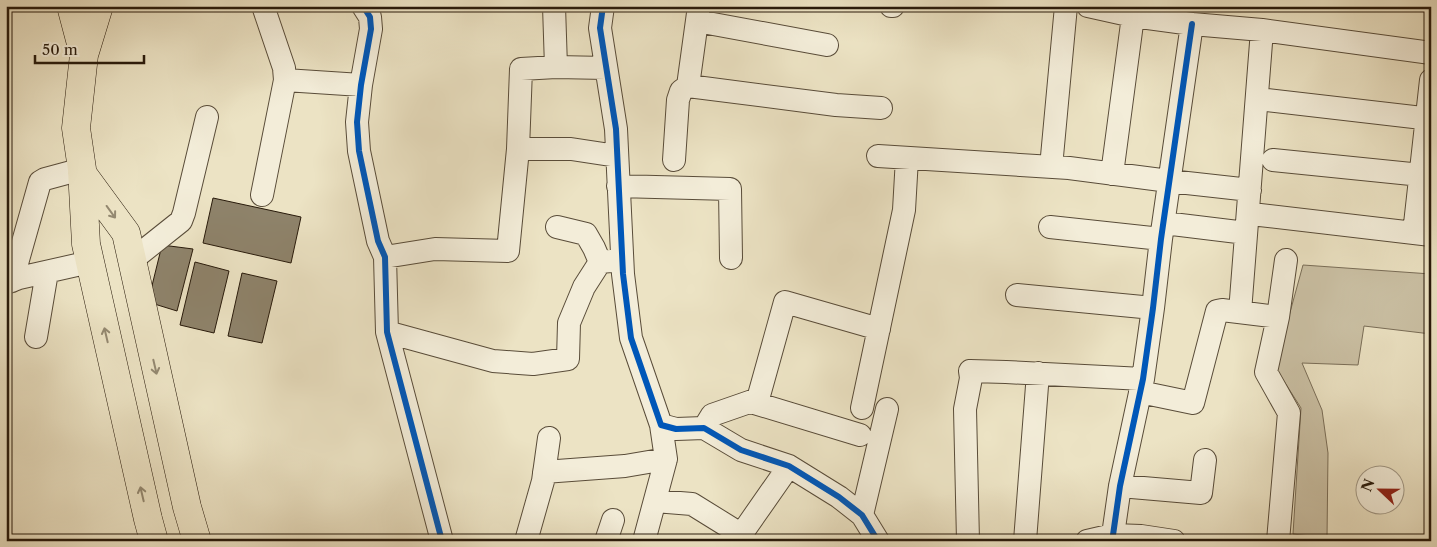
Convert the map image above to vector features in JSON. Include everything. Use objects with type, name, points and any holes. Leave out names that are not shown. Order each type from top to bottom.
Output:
[{"type":"main road","points":[[71,6],[84,56]]},
{"type":"main road","points":[[99,6],[84,56],[76,128],[82,171],[86,244],[154,541]]},
{"type":"main road","points":[[82,171],[126,234],[186,507],[197,541]]},
{"type":"street","points":[[262,195],[285,80],[284,68],[263,6]]},
{"type":"street","points":[[363,6],[370,17],[371,30],[361,85],[357,122],[359,151],[378,241],[385,257],[387,332],[442,541]]},
{"type":"street","points":[[554,6],[556,67]]},
{"type":"street","points":[[603,6],[600,28],[616,129],[622,260],[631,338],[661,425],[666,459],[644,541]]},
{"type":"street","points":[[1051,166],[1066,6]]},
{"type":"street","points":[[1088,6],[1133,16],[1192,24],[1262,30],[1431,53]]},
{"type":"street","points":[[674,160],[678,100],[681,92],[688,86],[698,14],[827,45]]},
{"type":"street","points":[[1112,174],[1133,16]]},
{"type":"street","points":[[1113,535],[1120,486],[1142,386],[1192,24]]},
{"type":"street","points":[[1240,312],[1262,30]]},
{"type":"street","points":[[385,257],[435,249],[508,251],[518,149],[522,69],[556,67],[606,68]]},
{"type":"street","points":[[285,80],[361,85]]},
{"type":"street","points":[[1260,215],[1422,234],[1431,80]]},
{"type":"street","points":[[688,86],[836,105],[881,108]]},
{"type":"street","points":[[1268,100],[1429,119]]},
{"type":"street","points":[[132,260],[181,221],[207,117]]},
{"type":"street","points":[[518,149],[570,149],[617,156]]},
{"type":"street","points":[[878,156],[1051,166],[1250,190]]},
{"type":"street","points":[[862,408],[904,210],[907,158]]},
{"type":"street","points":[[1273,160],[1426,176]]},
{"type":"street","points":[[9,282],[40,182],[45,179],[82,171]]},
{"type":"street","points":[[618,186],[730,189],[731,258]]},
{"type":"street","points":[[556,227],[586,234],[600,262]]},
{"type":"street","points":[[1050,227],[1246,233]]},
{"type":"street","points":[[600,262],[622,260]]},
{"type":"street","points":[[1278,541],[1289,413],[1266,372],[1278,317],[1286,260]]},
{"type":"street","points":[[9,282],[90,262]]},
{"type":"street","points":[[387,332],[493,361],[533,364],[568,360],[569,323],[584,287],[600,262]]},
{"type":"street","points":[[36,337],[47,272]]},
{"type":"street","points":[[1017,296],[1153,308]]},
{"type":"street","points":[[704,428],[712,415],[758,399],[785,302],[879,329]]},
{"type":"street","points":[[968,541],[965,409],[970,371],[1038,374],[1142,386],[1193,403],[1215,314],[1219,310],[1278,317]]},
{"type":"street","points":[[1025,541],[1038,374]]},
{"type":"street","points":[[751,402],[860,435]]},
{"type":"street","points":[[862,515],[887,409]]},
{"type":"street","points":[[661,425],[676,429],[704,428],[742,450],[789,466],[839,497],[862,515],[878,541]]},
{"type":"street","points":[[526,541],[544,472],[549,438]]},
{"type":"street","points":[[544,472],[625,466],[666,459]]},
{"type":"street","points":[[1120,486],[1201,493],[1206,460]]},
{"type":"street","points":[[655,501],[692,504],[741,538],[789,466]]},
{"type":"street","points":[[1087,541],[1113,535],[1174,541]]},
{"type":"shaded area","points":[[1303,265],[1431,274],[1431,334],[1364,326],[1358,365],[1302,363],[1322,410],[1328,453],[1327,538],[1293,534],[1301,408],[1275,367]]},
{"type":"building","points":[[213,198],[301,217],[291,263],[203,243]]},
{"type":"building","points":[[162,245],[193,249],[177,311],[148,302]]},
{"type":"building","points":[[195,262],[229,271],[214,333],[180,325]]},
{"type":"building","points":[[242,273],[277,281],[262,343],[228,336]]},
{"type":"cycle path","points":[[363,6],[370,17],[371,29],[361,85],[357,122],[359,151],[378,241],[385,257],[387,332],[442,541]]},
{"type":"cycle path","points":[[603,6],[600,28],[616,129],[623,274],[631,338],[661,425],[676,429],[704,428],[741,450],[789,466],[839,497],[862,515],[878,541]]},
{"type":"cycle path","points":[[1113,535],[1120,486],[1143,379],[1192,24]]}]
